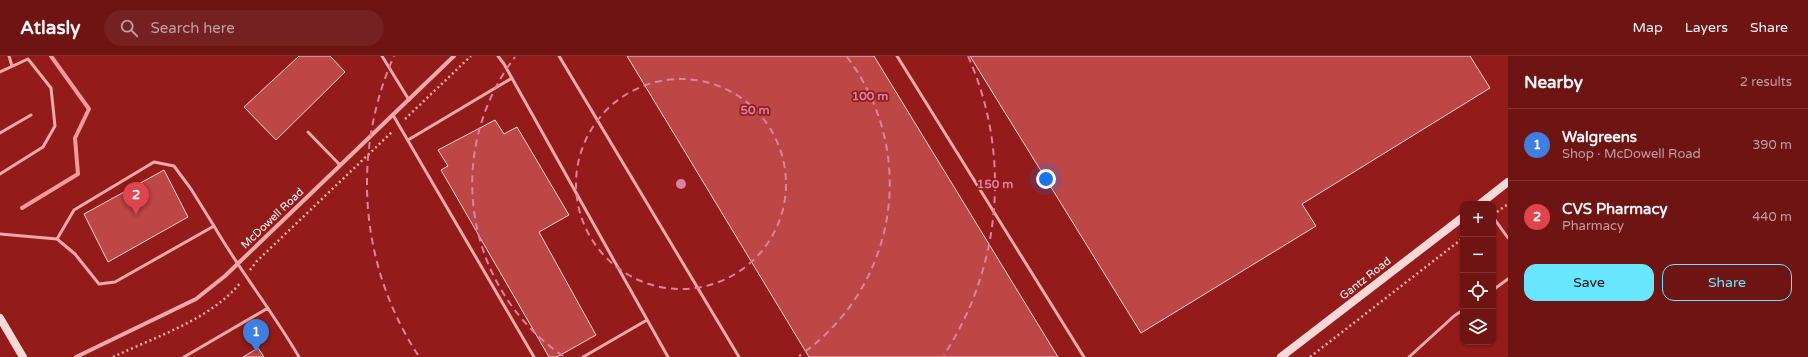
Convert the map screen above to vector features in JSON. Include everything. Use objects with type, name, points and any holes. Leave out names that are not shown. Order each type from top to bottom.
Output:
[{"type":"main road","points":[[1486,201],[1508,182]]},
{"type":"main road","name":"Gantz Road","points":[[1281,357],[1460,219]]},
{"type":"main road","points":[[0,318],[23,357]]},
{"type":"street","name":"McDowell Road","points":[[76,357],[196,299],[237,264],[454,56]]},
{"type":"lane","points":[[9,56],[12,66]]},
{"type":"lane","points":[[382,56],[409,100]]},
{"type":"lane","points":[[498,56],[512,78],[668,357]]},
{"type":"lane","points":[[559,56],[739,357]]},
{"type":"lane","points":[[897,56],[1084,357]]},
{"type":"lane","points":[[0,72],[28,59],[51,88],[55,126],[43,147],[0,174]]},
{"type":"lane","points":[[408,140],[512,78]]},
{"type":"lane","points":[[0,133],[31,115]]},
{"type":"lane","points":[[393,115],[534,357]]},
{"type":"lane","points":[[308,132],[340,165]]},
{"type":"lane","points":[[57,239],[74,210],[154,162],[174,166],[191,189],[237,264],[268,308],[299,357]]},
{"type":"lane","points":[[1496,220],[1508,238]]},
{"type":"lane","points":[[1,235],[57,239],[75,254],[99,284],[115,282],[214,226]]},
{"type":"lane","points":[[1496,288],[1508,280]]},
{"type":"lane","points":[[184,357],[268,308]]},
{"type":"lane","points":[[1410,357],[1460,312]]},
{"type":"lane","points":[[583,357],[648,320]]},
{"type":"path","points":[[1496,214],[1508,204]]},
{"type":"path","points":[[1310,357],[1460,240]]},
{"type":"building","points":[[299,56],[330,56],[345,72],[276,140],[244,107]]},
{"type":"building","points":[[627,56],[874,56],[1058,357],[809,357]]},
{"type":"building","points":[[970,56],[1470,56],[1490,88],[1302,204],[1316,226],[1141,333]]},
{"type":"building","points":[[495,120],[504,134],[517,127],[569,215],[539,232],[596,335],[557,357],[549,357],[441,170],[448,166],[438,150]]},
{"type":"building","points":[[164,170],[188,217],[108,262],[84,214]]},
{"type":"building","points":[[258,348],[264,357],[243,357]]},
{"type":"waterway","points":[[22,208],[78,174],[75,138],[89,109],[51,56]]},
{"type":"place","name":"CVS Pharmacy","points":[[136,215]]},
{"type":"place","name":"Walgreens","points":[[256,352]]}]
